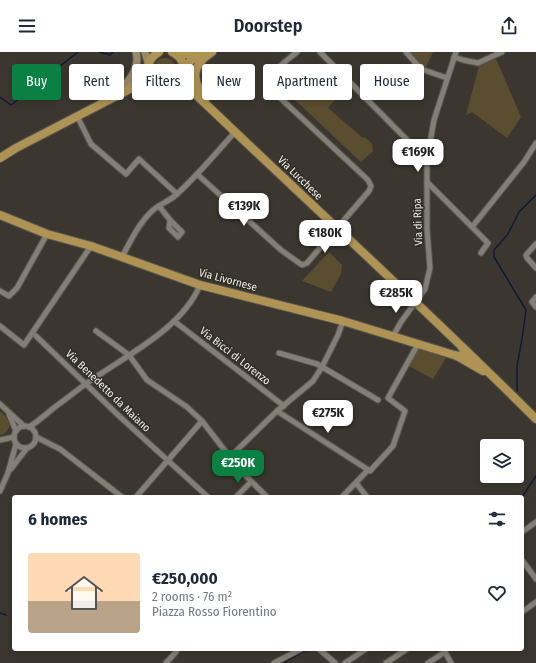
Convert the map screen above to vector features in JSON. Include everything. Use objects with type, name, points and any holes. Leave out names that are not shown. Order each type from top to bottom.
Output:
[{"type":"main road","points":[[124,86],[130,80],[135,71],[137,63],[136,52]]},
{"type":"main road","points":[[145,52],[148,64]]},
{"type":"main road","points":[[148,64],[151,58],[159,52]]},
{"type":"main road","points":[[174,53],[190,54],[199,52]]},
{"type":"main road","points":[[188,64],[203,52]]},
{"type":"main road","points":[[212,52],[199,63],[196,70],[196,84],[200,91],[229,122],[235,132]]},
{"type":"main road","name":"Via Lucchese","points":[[174,53],[182,61],[183,64]]},
{"type":"main road","points":[[128,90],[132,87]]},
{"type":"main road","points":[[124,92],[132,89]]},
{"type":"main road","name":"Via Lucchese","points":[[194,93],[494,377]]},
{"type":"main road","points":[[0,158],[107,100]]},
{"type":"main road","name":"Via Livornese","points":[[0,215],[47,234],[91,246],[200,284],[343,321],[454,355],[494,377]]},
{"type":"main road","points":[[454,355],[465,356],[462,347]]},
{"type":"main road","points":[[494,377],[536,419]]},
{"type":"street","points":[[197,174],[281,250],[302,265],[306,263],[369,191],[371,186],[368,180],[277,95],[274,90],[272,84],[274,74],[297,52]]},
{"type":"street","points":[[320,52],[427,160]]},
{"type":"street","points":[[406,52],[421,70],[447,78]]},
{"type":"street","points":[[455,54],[463,60],[478,63],[502,52]]},
{"type":"street","name":"Via di Ripa","points":[[393,336],[401,322],[425,289],[430,268],[427,229],[427,160],[434,120],[455,54]]},
{"type":"street","points":[[77,116],[91,144],[126,174],[139,159],[177,194]]},
{"type":"street","points":[[122,257],[141,224],[151,212],[169,201],[177,194],[235,132]]},
{"type":"street","points":[[472,227],[524,162],[536,143]]},
{"type":"street","points":[[427,182],[488,243],[481,253]]},
{"type":"street","points":[[159,206],[170,220]]},
{"type":"street","points":[[0,291],[9,296],[17,288],[47,234]]},
{"type":"street","points":[[536,244],[526,255],[536,268]]},
{"type":"street","points":[[0,326],[24,345],[91,246]]},
{"type":"street","points":[[0,491],[8,473],[16,444],[14,437],[18,428],[40,420],[87,383],[152,339],[174,321],[197,293],[200,284]]},
{"type":"street","points":[[536,297],[532,302],[536,306]]},
{"type":"street","name":"Via Bicci di Lorenzo","points":[[174,321],[284,406]]},
{"type":"street","points":[[230,457],[277,411],[313,381],[322,367],[338,335],[343,321]]},
{"type":"street","points":[[96,331],[128,355],[147,380],[187,406],[202,421],[240,470],[265,495]]},
{"type":"street","name":"Via Benedetto da Maiano","points":[[36,336],[87,383],[119,416],[206,495]]},
{"type":"street","points":[[344,495],[393,446],[405,411],[388,398],[418,344]]},
{"type":"street","points":[[279,352],[317,364],[378,400]]},
{"type":"street","points":[[0,404],[36,435],[60,449],[119,495]]},
{"type":"street","points":[[277,411],[369,470]]},
{"type":"street","points":[[8,412],[16,431]]},
{"type":"street","points":[[8,473],[29,447],[36,435],[40,420]]},
{"type":"street","points":[[138,495],[202,421]]},
{"type":"street","points":[[0,440],[14,437]]},
{"type":"street","points":[[16,444],[22,448],[40,443],[52,444]]},
{"type":"street","points":[[238,495],[251,482]]},
{"type":"street","points":[[356,483],[365,495]]},
{"type":"street","points":[[524,531],[536,522]]},
{"type":"street","points":[[524,563],[536,579]]},
{"type":"street","points":[[524,611],[536,602]]},
{"type":"street","points":[[166,663],[176,651]]},
{"type":"street","points":[[274,663],[297,651]]},
{"type":"street","points":[[321,651],[336,663]]},
{"type":"street","points":[[345,663],[363,651]]},
{"type":"street","points":[[386,663],[404,651]]},
{"type":"street","points":[[428,663],[443,651]]},
{"type":"street","points":[[445,651],[451,663]]},
{"type":"shaded area","points":[[408,52],[433,52],[426,67],[424,67],[424,64],[419,64]]},
{"type":"shaded area","points":[[165,58],[173,61],[174,64],[156,64],[157,61]]},
{"type":"shaded area","points":[[496,59],[521,117],[507,138],[472,112],[466,115],[479,66]]},
{"type":"shaded area","points":[[295,100],[335,100],[328,108],[372,144],[373,151],[361,162]]},
{"type":"shaded area","points":[[329,252],[342,265],[341,274],[331,292],[302,281]]},
{"type":"shaded area","points":[[418,348],[446,358],[433,379],[409,366]]},
{"type":"shaded area","points":[[0,411],[6,417],[10,425],[4,434],[0,435]]},
{"type":"waterway","points":[[0,97],[11,105],[78,52]]},
{"type":"waterway","points":[[99,52],[110,55],[113,52]]},
{"type":"waterway","points":[[517,391],[517,366],[526,310],[494,257],[494,250],[508,234],[519,212],[536,195]]},
{"type":"waterway","points":[[523,495],[536,476]]},
{"type":"waterway","points":[[0,613],[6,615]]},
{"type":"waterway","points":[[284,663],[304,651]]}]
